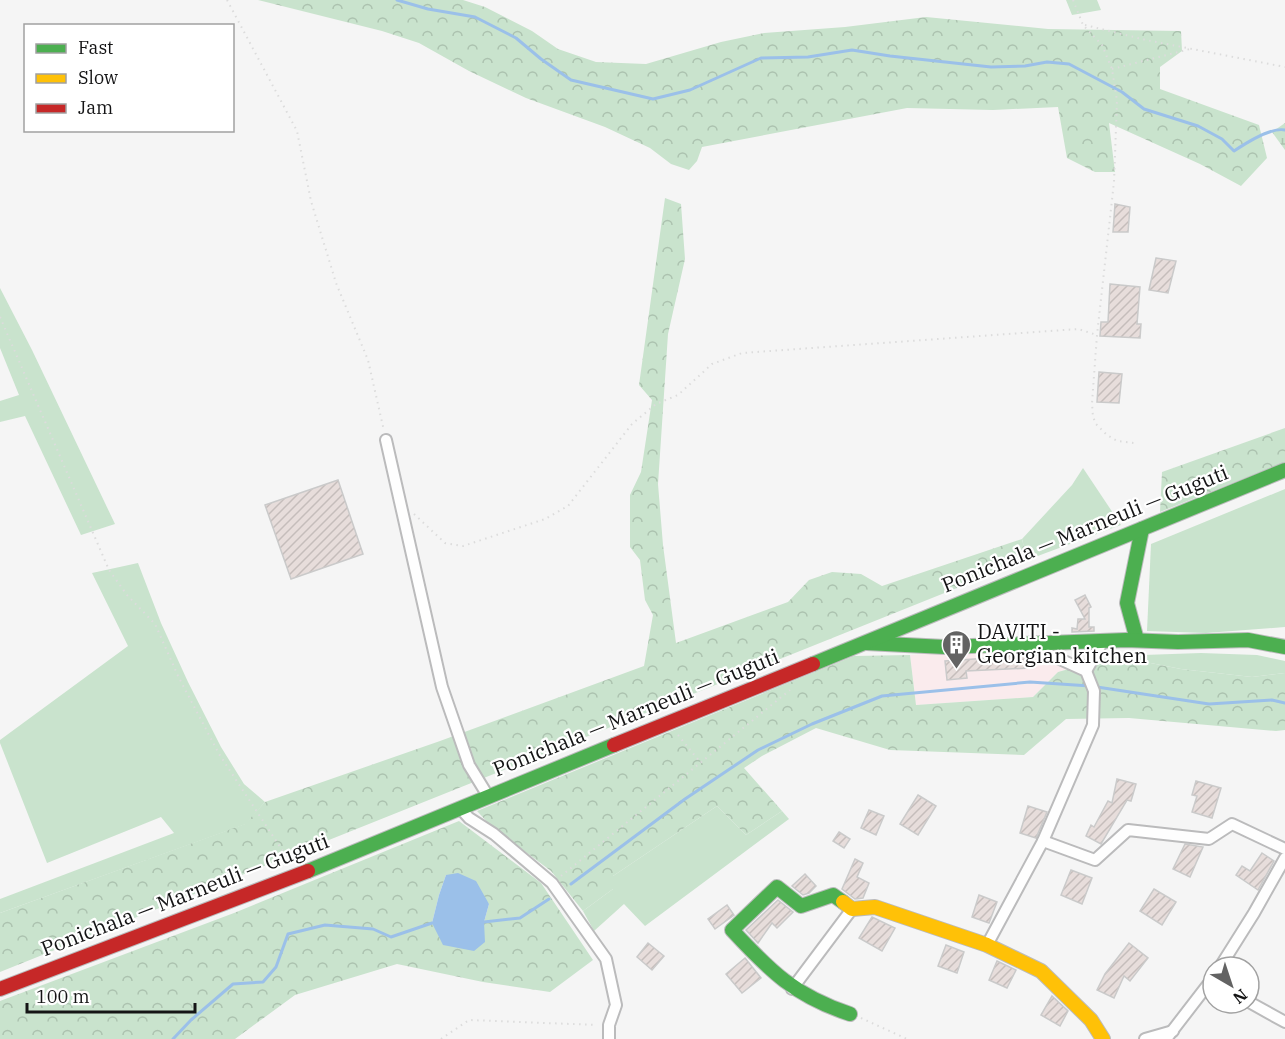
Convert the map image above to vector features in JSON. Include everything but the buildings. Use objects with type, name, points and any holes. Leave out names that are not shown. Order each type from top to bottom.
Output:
[{"type":"main road","name":"Ponichala — Marneuli — Guguti","points":[[0,989],[298,875],[1285,470]]},
{"type":"main road","points":[[1137,640],[1127,603],[1142,529]]},
{"type":"main road","points":[[860,643],[945,647],[1020,642],[1248,640],[1285,647]]},
{"type":"main road","points":[[850,1014],[825,1007],[792,989],[732,930],[777,887],[801,906],[833,895],[852,909],[875,907],[987,945],[1041,971],[1091,1020],[1103,1039]]},
{"type":"street","points":[[386,440],[442,687],[469,765],[488,796]]},
{"type":"street","points":[[1086,671],[1103,641]]},
{"type":"street","points":[[987,945],[1043,842],[1093,725],[1094,691],[1086,671],[1020,642]]},
{"type":"street","points":[[460,808],[469,818],[494,834],[552,883],[606,959],[616,1005],[609,1026],[609,1039]]},
{"type":"street","points":[[1043,842],[1095,860],[1128,830],[1209,839],[1232,824],[1285,849]]},
{"type":"street","points":[[1228,955],[1285,858]]},
{"type":"street","points":[[792,989],[852,909]]},
{"type":"street","points":[[1145,1039],[1170,1035],[1201,995]]},
{"type":"street","points":[[1261,1009],[1285,1022]]},
{"type":"path","points":[[227,0],[297,131],[311,201],[336,283],[368,360],[386,440]]},
{"type":"path","points":[[1073,0],[1083,25],[1102,45],[1112,69],[1117,101],[1114,182],[1097,335],[1093,417],[1096,424],[1107,435],[1117,441],[1134,443]]},
{"type":"path","points":[[1083,25],[1146,40],[1285,66]]},
{"type":"path","points":[[1112,69],[1193,48]]},
{"type":"path","points":[[0,317],[109,570],[127,595],[155,624],[179,678],[219,754],[298,875]]},
{"type":"path","points":[[402,508],[417,516],[445,543],[463,546],[545,519],[568,506],[632,424],[656,404],[678,395],[712,364],[742,353],[1078,329],[1097,335]]},
{"type":"path","points":[[552,883],[793,688],[790,672]]},
{"type":"path","points":[[668,723],[701,762]]},
{"type":"path","points":[[850,1014],[907,1039]]},
{"type":"path","points":[[441,1039],[469,1020],[609,1026]]},
{"type":"shaded area","points":[[1022,647],[1068,669],[1058,672],[1033,697],[916,705],[910,655]]},
{"type":"green space","points":[[258,0],[463,0],[485,7],[532,31],[558,49],[596,62],[646,64],[721,42],[764,33],[845,27],[926,17],[1048,29],[1181,31],[1182,51],[1160,67],[1160,89],[1259,125],[1267,158],[1241,186],[1200,164],[1109,123],[1115,172],[1095,172],[1067,158],[1058,107],[993,110],[907,108],[702,147],[697,161],[689,170],[671,164],[650,148],[605,127],[526,98],[469,71],[419,43],[382,31]]},
{"type":"green space","points":[[1066,0],[1097,0],[1101,10],[1072,15]]},
{"type":"green space","points":[[1285,123],[1285,150],[1272,132]]},
{"type":"green space","points":[[665,198],[681,204],[685,259],[668,334],[658,484],[663,545],[676,643],[788,602],[809,580],[832,572],[861,574],[882,586],[1022,539],[1027,560],[0,972],[0,913],[245,824],[265,802],[644,666],[653,615],[645,600],[640,560],[630,547],[630,495],[641,472],[652,400],[639,385]]},
{"type":"green space","points":[[0,288],[115,524],[81,535],[25,416],[0,422],[0,401],[19,395],[0,348]]},
{"type":"green space","points":[[1285,428],[1285,462],[1160,512],[1162,472]]},
{"type":"green space","points":[[1083,468],[1121,525],[1027,560],[1022,539],[1072,485]]},
{"type":"green space","points":[[1285,489],[1285,627],[1206,633],[1147,631],[1151,544]]},
{"type":"green space","points":[[138,563],[161,623],[221,747],[244,784],[265,802],[246,824],[0,913],[0,899],[174,833],[161,817],[47,863],[0,743],[0,740],[128,646],[92,573]]},
{"type":"green space","points":[[1201,653],[1257,655],[1285,661],[1285,673],[1252,677],[1181,669],[1115,656]]},
{"type":"green space","points":[[910,655],[916,705],[1033,697],[1058,672],[1115,656],[1181,669],[1252,677],[1285,673],[1285,730],[1129,718],[1066,719],[1024,755],[890,750],[816,728],[744,768],[782,811],[746,835],[717,806],[613,876],[613,889],[583,911],[551,871],[491,826],[477,811],[854,656]]},
{"type":"green space","points":[[717,806],[746,835],[782,811],[789,819],[645,926],[624,904],[594,931],[583,911],[613,889],[613,876]]},
{"type":"green space","points":[[459,821],[541,883],[593,960],[550,992],[483,982],[397,964],[295,995],[235,1039],[0,1039],[0,1001],[234,913]],"holes":[[[446,875],[489,904],[484,922],[432,923]]]},
{"type":"water","points":[[458,873],[476,881],[489,904],[484,922],[485,942],[474,951],[443,945],[432,923],[446,875]]},
{"type":"waterway","points":[[397,0],[428,9],[475,17],[516,38],[571,80],[653,99],[690,90],[761,58],[808,57],[852,50],[991,67],[1025,66],[1047,62],[1069,64],[1122,92],[1144,109],[1198,126],[1222,139],[1234,151],[1266,133],[1285,130]]},
{"type":"waterway","points":[[571,884],[685,799],[758,750],[812,724],[882,696],[1030,682],[1090,686]]},
{"type":"waterway","points":[[1097,687],[1209,704],[1272,700],[1285,703]]},
{"type":"waterway","points":[[484,922],[520,918],[549,899]]},
{"type":"waterway","points":[[173,1039],[191,1020],[233,984],[263,982],[276,967],[288,934],[325,925],[373,929],[391,937],[432,923]]},
{"type":"traffic: fast","points":[[813,664],[1285,470]]},
{"type":"traffic: fast","points":[[1137,640],[1127,603],[1142,529]]},
{"type":"traffic: fast","points":[[866,643],[945,647],[1126,640],[1178,642],[1248,640],[1285,647]]},
{"type":"traffic: fast","points":[[308,871],[614,745]]},
{"type":"traffic: fast","points":[[843,902],[833,895],[801,906],[777,887],[732,930],[785,981],[814,999],[850,1014]]},
{"type":"traffic: slow","points":[[843,902],[852,909],[875,907],[987,945],[1041,971],[1091,1020],[1103,1039]]},
{"type":"traffic: jam","points":[[614,745],[813,664]]},
{"type":"traffic: jam","points":[[0,989],[308,871]]},
{"type":"place","name":"DAVITI - Georgian kitchen","points":[[956,670]]}]
